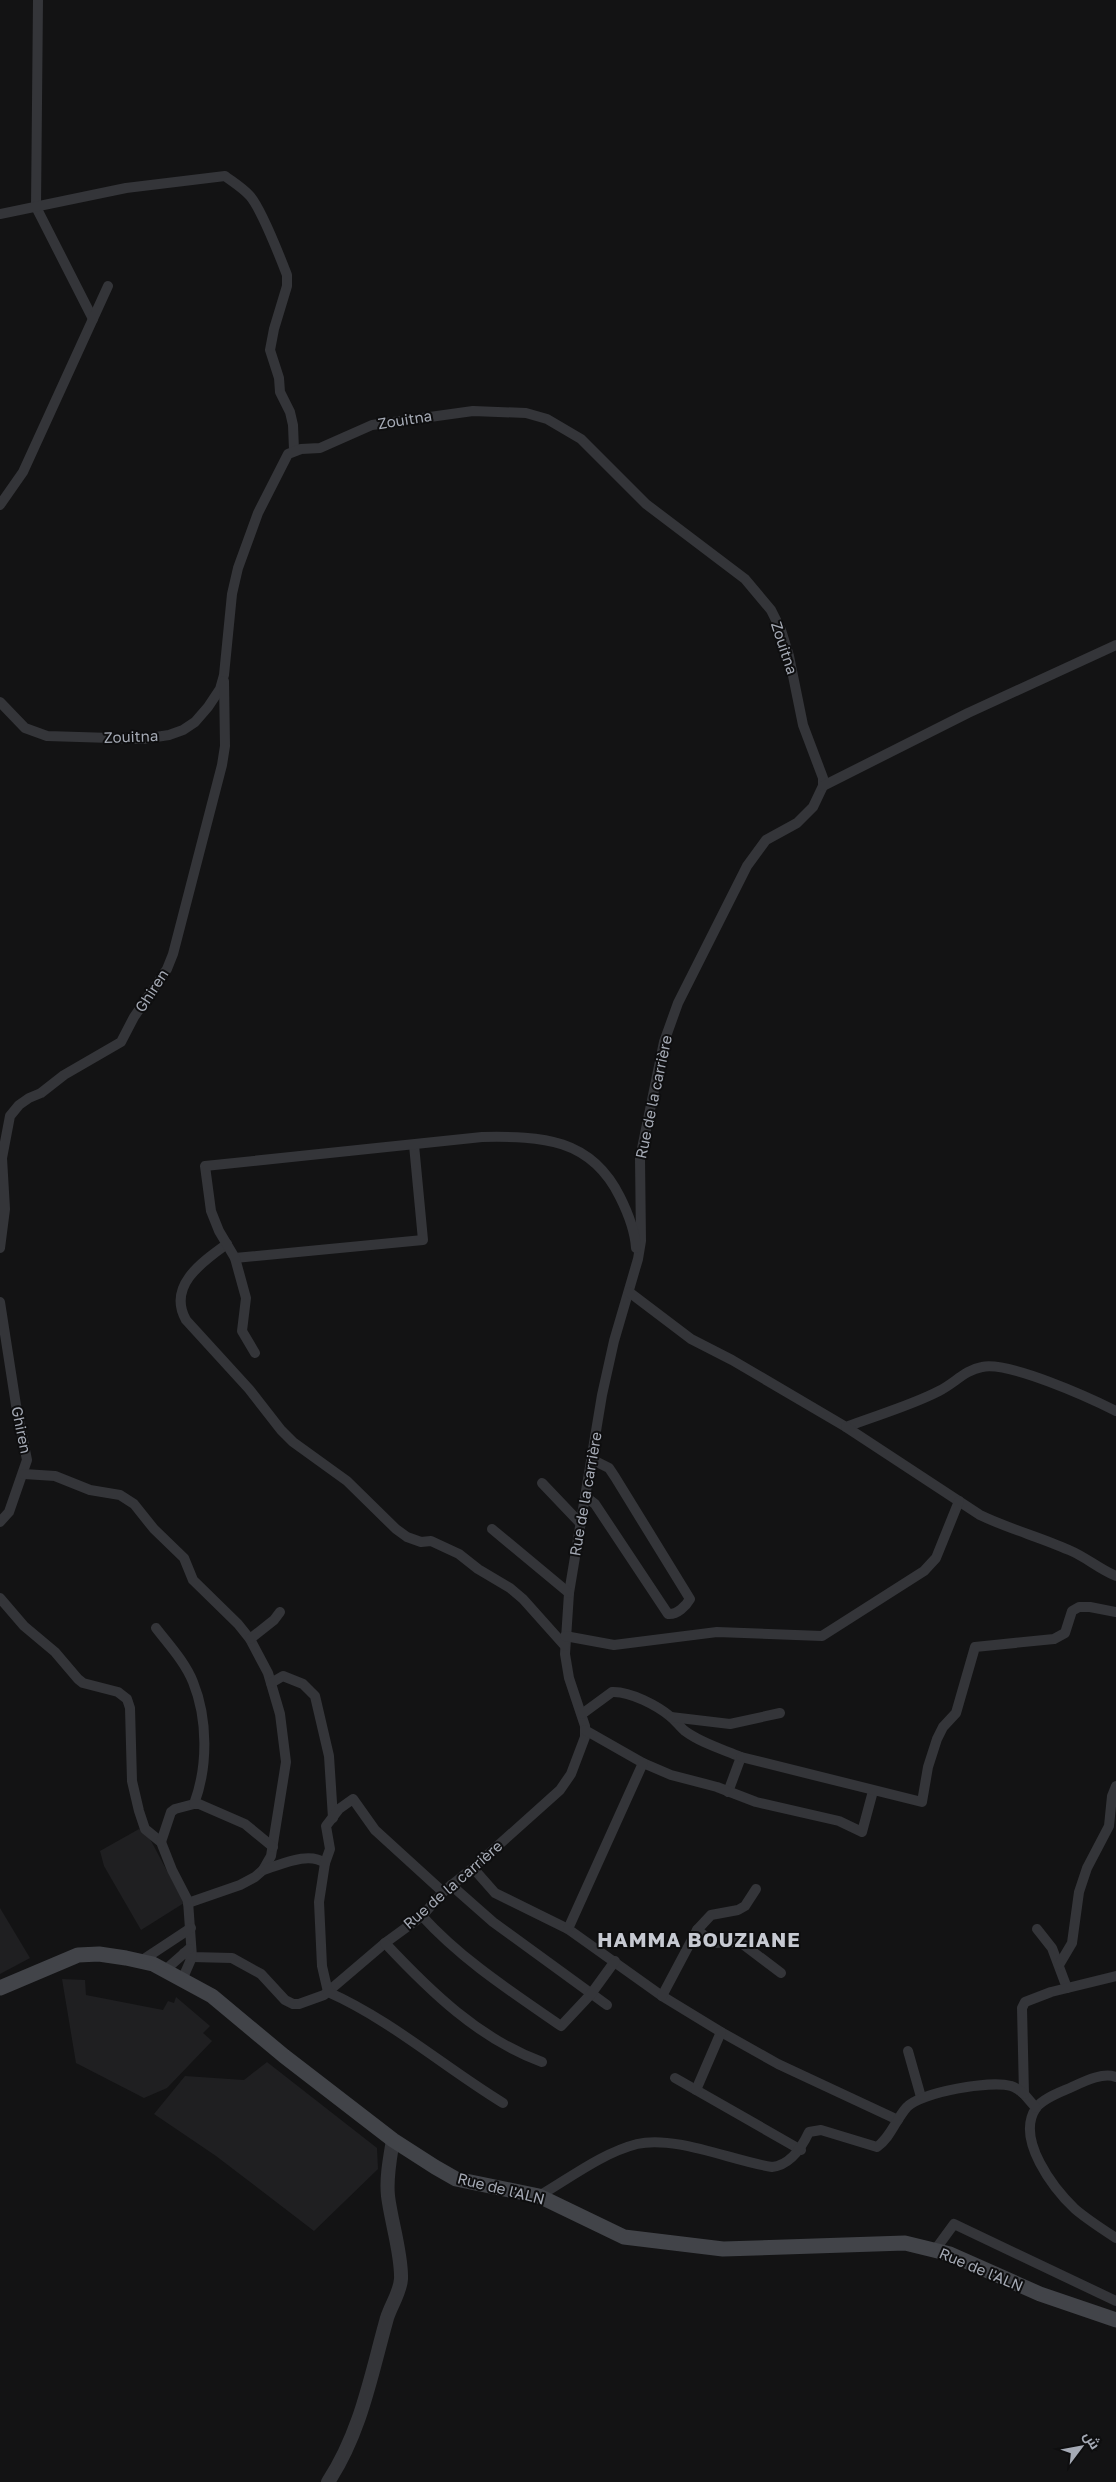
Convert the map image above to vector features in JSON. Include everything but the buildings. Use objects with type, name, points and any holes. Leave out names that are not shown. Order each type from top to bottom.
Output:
[{"type":"main road","name":"Rue de l'ALN","points":[[0,1988],[78,1955],[99,1954],[153,1964],[212,1996],[284,2056],[393,2140],[456,2179],[539,2196],[624,2237],[651,2242],[723,2249],[905,2243],[950,2254],[1040,2294],[1116,2320]]},
{"type":"street","points":[[38,0],[36,207],[93,319]]},
{"type":"street","points":[[0,214],[126,188],[225,176],[250,196],[287,275],[287,286],[274,329],[270,350],[279,378],[280,392],[294,425],[294,450]]},
{"type":"street","points":[[0,505],[23,472],[108,286]]},
{"type":"street","name":"Zouitna","points":[[0,702],[25,728],[40,734],[143,739],[169,735],[195,722],[220,689],[224,675],[232,594],[238,568],[258,513],[283,461],[294,450],[320,448],[372,425],[473,411],[526,413],[547,419],[566,428],[596,452],[646,504],[716,556],[757,590],[771,610],[781,630],[789,656],[803,725],[823,778],[822,786]]},
{"type":"street","points":[[822,786],[968,713],[1116,645]]},
{"type":"street","name":"Ghiren","points":[[0,1248],[4,1210],[2,1158],[10,1116],[18,1105],[41,1093],[64,1075],[122,1042],[134,1017],[167,969],[174,954],[222,765],[225,746],[224,675]]},
{"type":"street","name":"Rue de la carrière","points":[[188,1955],[232,1958],[261,1974],[285,2000],[293,2004],[299,2004],[328,1992],[385,1943],[422,1916],[447,1888],[473,1868],[560,1790],[582,1750],[585,1730],[582,1714],[570,1678],[565,1641],[569,1593],[593,1460],[602,1395],[641,1241],[640,1158],[656,1074],[678,1002],[756,850],[766,840],[797,822],[813,806],[822,786]]},
{"type":"street","points":[[255,1353],[242,1331],[246,1298],[235,1258],[212,1211],[205,1166],[482,1137],[520,1136],[560,1143],[583,1152],[604,1171],[625,1208],[636,1243],[637,1262]]},
{"type":"street","points":[[235,1258],[423,1240],[414,1145]]},
{"type":"street","points":[[227,1244],[205,1260],[191,1274],[183,1287],[180,1310],[186,1320],[249,1389],[281,1430],[293,1442],[347,1481],[396,1530],[407,1537],[421,1542],[431,1541],[459,1554],[478,1569],[510,1588],[565,1641],[614,1646],[716,1632],[822,1636],[924,1571],[936,1558],[959,1501]]},
{"type":"street","points":[[628,1292],[691,1339],[782,1388],[846,1427],[959,1501],[1002,1526],[1072,1551],[1093,1565],[1116,1576]]},
{"type":"street","name":"Ghiren","points":[[0,1302],[16,1405],[28,1460],[9,1512],[0,1522]]},
{"type":"street","points":[[846,1427],[939,1391],[965,1373],[984,1366],[994,1366],[1058,1385],[1116,1411]]},
{"type":"street","points":[[586,1497],[595,1504],[668,1614],[672,1614],[686,1606],[690,1599],[615,1477],[609,1468],[593,1460]]},
{"type":"street","points":[[24,1474],[55,1476],[90,1490],[120,1495],[134,1504],[154,1529],[184,1558],[193,1580],[238,1624],[250,1639],[271,1683],[280,1714],[286,1762],[271,1856],[263,1870]]},
{"type":"street","points":[[542,1483],[581,1524]]},
{"type":"street","points":[[492,1529],[569,1593]]},
{"type":"street","points":[[0,1598],[24,1626],[55,1652],[78,1679],[83,1683],[108,1688],[127,1700],[130,1708],[132,1781],[138,1811],[146,1829],[161,1842],[188,1903],[193,1945],[188,1955],[182,1980]]},
{"type":"street","points":[[582,1714],[612,1692],[617,1692],[652,1706],[671,1716],[684,1730],[705,1742],[741,1757],[922,1802],[931,1757],[943,1728],[956,1713],[975,1647],[1054,1639],[1065,1633],[1072,1611],[1079,1607],[1116,1612]]},
{"type":"street","points":[[250,1639],[274,1620],[280,1612]]},
{"type":"street","points":[[156,1628],[193,1682],[199,1702],[204,1754],[194,1804]]},
{"type":"street","points":[[271,1683],[283,1676],[288,1677],[303,1684],[315,1696],[329,1756],[333,1819]]},
{"type":"street","points":[[671,1716],[730,1724],[780,1713]]},
{"type":"street","points":[[585,1730],[643,1763],[671,1775],[756,1802],[839,1822],[862,1832],[873,1791]]},
{"type":"street","points":[[728,1792],[741,1757]]},
{"type":"street","points":[[568,1928],[643,1763]]},
{"type":"street","points":[[1059,1965],[1072,1943],[1079,1892],[1087,1868],[1109,1826],[1112,1796],[1116,1786]]},
{"type":"street","points":[[503,2103],[468,2082],[373,2014],[328,1992],[322,1966],[319,1902],[325,1863],[330,1849],[326,1826],[339,1809],[353,1799],[375,1830],[447,1888],[607,2005]]},
{"type":"street","points":[[161,1842],[171,1812],[175,1809],[199,1804],[245,1824],[273,1846]]},
{"type":"street","points":[[188,1903],[240,1885],[263,1870],[297,1860],[319,1859],[325,1863]]},
{"type":"street","points":[[473,1868],[495,1893],[568,1928],[662,1996],[722,2032],[778,2064],[898,2120]]},
{"type":"street","points":[[662,1996],[696,1930],[711,1915],[738,1910],[744,1906],[756,1889]]},
{"type":"street","points":[[422,1916],[441,1937],[476,1966],[509,1991],[562,2026],[591,1994],[615,1961]]},
{"type":"street","points":[[141,1961],[153,1956],[190,1928]]},
{"type":"street","points":[[1037,1929],[1052,1948],[1067,1988]]},
{"type":"street","points":[[696,1930],[714,1943],[740,1942],[781,1973]]},
{"type":"street","points":[[385,1943],[435,1994],[484,2034],[523,2055],[542,2062]]},
{"type":"street","points":[[164,1971],[188,1955]]},
{"type":"street","points":[[1024,2094],[1022,2008],[1025,2002],[1067,1988],[1116,1976]]},
{"type":"street","points":[[696,2090],[722,2032]]},
{"type":"street","points":[[908,2051],[922,2097]]},
{"type":"street","points":[[1116,2078],[1103,2076],[1053,2096],[1036,2108],[1030,2132],[1037,2156],[1045,2172],[1076,2209],[1116,2238]]},
{"type":"street","points":[[675,2078],[800,2150]]},
{"type":"street","points":[[539,2196],[618,2150],[639,2144],[684,2146],[772,2167],[780,2166],[800,2150],[809,2132],[821,2130],[877,2147],[884,2142],[906,2108],[922,2097],[949,2090],[1001,2084],[1013,2086],[1024,2094],[1036,2108]]},
{"type":"street","points":[[328,2482],[352,2440],[363,2410],[388,2315],[401,2279],[388,2194],[388,2168],[393,2140]]},
{"type":"street","points":[[935,2250],[954,2224],[1116,2301]]},
{"type":"shaded area","points":[[139,1829],[149,1837],[184,1903],[141,1930],[104,1866],[100,1851]]},
{"type":"shaded area","points":[[0,1908],[30,1958],[0,1974]]},
{"type":"shaded area","points":[[62,1979],[85,1980],[86,1995],[163,2010],[168,2001],[174,2003],[176,1997],[210,2026],[203,2033],[212,2041],[167,2088],[144,2098],[76,2063]]},
{"type":"shaded area","points":[[267,2062],[377,2148],[378,2169],[314,2231],[216,2156],[154,2114],[185,2076],[244,2080]]},
{"type":"district","name":"HAMMA BOUZIANE","points":[[699,1940]]}]
